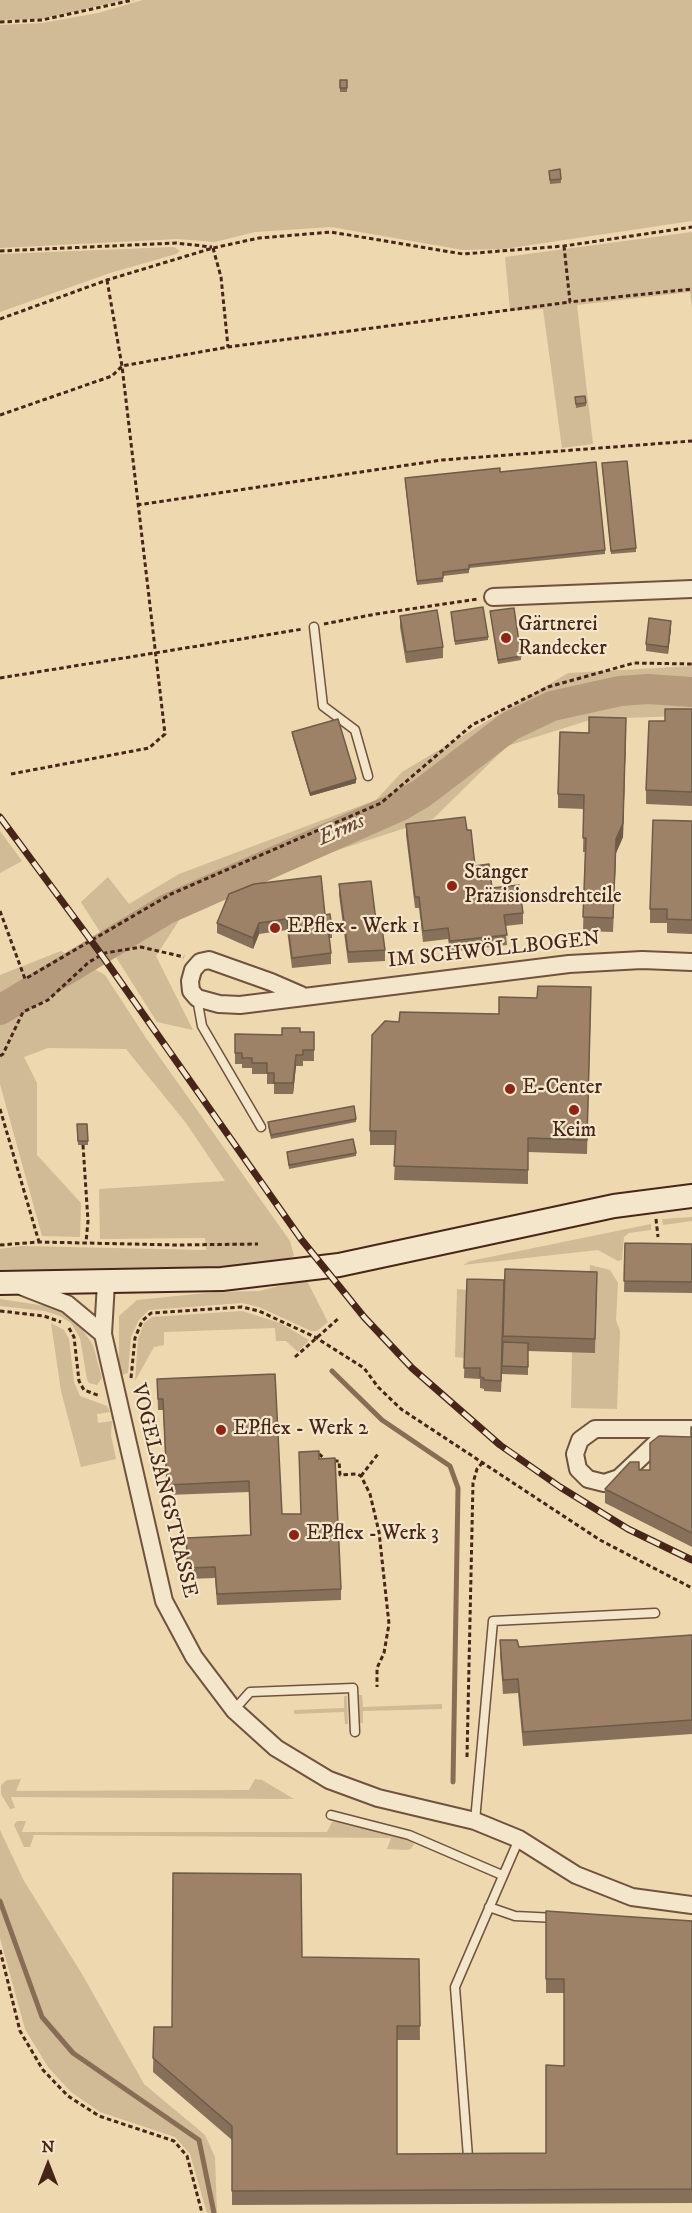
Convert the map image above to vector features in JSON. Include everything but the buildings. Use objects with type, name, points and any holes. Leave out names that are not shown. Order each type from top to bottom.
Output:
[{"type":"street","points":[[493,597],[692,589]]},
{"type":"street","points":[[197,998],[191,991],[190,981],[193,969],[200,962],[209,960],[301,995]]},
{"type":"street","name":"IM SCHWÖLLBOGEN","points":[[197,998],[219,1004],[240,1005],[301,995],[569,964],[642,960],[692,962]]},
{"type":"street","points":[[6,1283],[106,1283],[222,1279],[339,1265],[614,1206],[692,1196]]},
{"type":"street","points":[[6,1283],[68,1304],[103,1334]]},
{"type":"street","name":"VOGELSANGSTRASSE","points":[[106,1283],[103,1334],[164,1601],[194,1657],[234,1710],[276,1748],[329,1780],[378,1798],[475,1821],[519,1839],[576,1875],[632,1897],[692,1905]]},
{"type":"street","points":[[671,1429],[619,1478],[604,1483],[588,1479],[578,1469],[575,1454],[580,1440],[595,1429],[671,1429],[692,1430]]},
{"type":"lane","points":[[314,627],[323,706],[355,730],[368,776]]},
{"type":"lane","points":[[197,998],[202,1026],[261,1127]]},
{"type":"lane","points":[[475,1821],[493,1621],[655,1613]]},
{"type":"lane","points":[[234,1710],[250,1692],[353,1688],[355,1732]]},
{"type":"lane","points":[[332,1815],[409,1835],[502,1875]]},
{"type":"lane","points":[[468,2157],[455,1987],[519,1839]]},
{"type":"lane","points":[[489,1906],[515,1916],[562,1918]]},
{"type":"path","points":[[0,22],[42,20],[133,0]]},
{"type":"path","points":[[0,319],[107,280],[213,248],[258,238],[331,232],[463,254],[564,246],[692,227]]},
{"type":"path","points":[[0,251],[176,243],[213,248]]},
{"type":"path","points":[[564,246],[570,302]]},
{"type":"path","points":[[213,248],[221,277],[228,347]]},
{"type":"path","points":[[11,774],[149,748],[165,734],[153,652],[122,366],[107,280]]},
{"type":"path","points":[[0,415],[112,376],[122,366],[228,347],[570,302],[692,289]]},
{"type":"path","points":[[137,505],[442,460],[692,441]]},
{"type":"path","points":[[0,678],[153,652]]},
{"type":"path","points":[[0,911],[25,979],[171,894],[381,803],[472,725],[548,687],[634,663],[692,664]]},
{"type":"path","points":[[0,1056],[23,1012],[48,1000],[89,962],[105,953],[141,947],[200,962]]},
{"type":"path","points":[[0,1110],[39,1242]]},
{"type":"path","points":[[83,1145],[88,1221],[86,1242]]},
{"type":"path","points":[[656,1216],[658,1237]]},
{"type":"path","points":[[0,1245],[39,1242],[258,1244]]},
{"type":"path","points":[[0,1311],[44,1316],[67,1325],[74,1337],[79,1381],[84,1390],[97,1397],[115,1392],[131,1379],[135,1338],[142,1321],[151,1313],[242,1307],[259,1311],[315,1337],[364,1368],[378,1387],[401,1409],[600,1540],[692,1588]]},
{"type":"path","points":[[295,1357],[339,1318]]},
{"type":"path","points":[[319,1454],[326,1461],[339,1461],[340,1475],[361,1476]]},
{"type":"path","points":[[361,1476],[378,1454]]},
{"type":"path","points":[[467,1758],[473,1483],[477,1469],[483,1462]]},
{"type":"path","points":[[361,1476],[370,1494],[384,1566],[389,1624],[384,1653],[377,1668],[377,1688]]},
{"type":"path","points":[[0,1950],[20,2031],[43,2070],[68,2096],[99,2116],[174,2141],[187,2156],[202,2213]]},
{"type":"shaded area","points":[[0,0],[124,0],[42,19],[0,20]]},
{"type":"shaded area","points":[[143,0],[692,0],[692,221],[504,249],[463,250],[331,227],[255,232],[215,242],[177,239],[0,248],[0,25],[42,23],[98,13]]},
{"type":"shaded area","points":[[692,232],[692,308],[690,292],[577,305],[593,444],[562,448],[543,309],[510,311],[505,257]]},
{"type":"shaded area","points":[[174,247],[180,251],[176,254],[110,273],[0,312],[0,254]]},
{"type":"shaded area","points":[[692,666],[692,712],[682,716],[593,719],[507,746],[433,819],[335,851],[187,908],[156,956],[193,1030],[157,1022],[81,902],[108,877],[129,904],[179,874],[376,800],[402,772],[568,673]]},
{"type":"shaded area","points":[[0,831],[22,861],[0,873]]},
{"type":"shaded area","points":[[61,951],[105,975],[146,1038],[290,1241],[294,1256],[277,1263],[221,1267],[0,1272],[0,1249],[21,1246],[206,1250],[205,1238],[100,1239],[99,1189],[225,1181],[186,1123],[126,1049],[48,1048],[24,1057],[37,1083],[37,1155],[81,1203],[80,1237],[42,1236],[0,1084],[0,975]]},
{"type":"shaded area","points":[[692,1217],[692,1221],[663,1225],[662,1219]]},
{"type":"shaded area","points":[[651,1224],[651,1230],[629,1233],[624,1237],[622,1260],[618,1261],[598,1250],[463,1265],[470,1261]]},
{"type":"shaded area","points":[[590,1265],[610,1270],[618,1283],[616,1320],[620,1331],[617,1409],[571,1408],[572,1352],[595,1352],[597,1287],[589,1286]]},
{"type":"shaded area","points":[[306,1279],[328,1322],[317,1331],[311,1331],[259,1307],[242,1303],[149,1310],[139,1320],[131,1337],[128,1373],[122,1375],[119,1372],[119,1316],[137,1300],[216,1292],[259,1291]]},
{"type":"shaded area","points":[[457,1289],[467,1290],[465,1358],[455,1357]]},
{"type":"shaded area","points":[[0,1299],[46,1306],[76,1320],[93,1345],[102,1378],[97,1385],[89,1383],[87,1379],[80,1338],[71,1323],[45,1311],[0,1306]]},
{"type":"shaded area","points":[[242,1311],[280,1323],[309,1340],[298,1352],[286,1341],[276,1341],[275,1328],[164,1332],[164,1345],[154,1347],[135,1381],[138,1339],[144,1323],[152,1317]]},
{"type":"shaded area","points":[[51,1323],[64,1330],[69,1339],[74,1382],[80,1396],[107,1406],[110,1412],[97,1414],[98,1423],[112,1421],[111,1435],[116,1459],[81,1467],[61,1391]]},
{"type":"shaded area","points":[[359,1695],[362,1695],[363,1707],[442,1704],[442,1709],[363,1711],[363,1723],[360,1723]]},
{"type":"shaded area","points":[[344,1696],[347,1696],[348,1724],[345,1724],[344,1712],[294,1714],[294,1710],[344,1708]]},
{"type":"shaded area","points":[[21,1779],[16,1791],[249,1790],[255,1779],[262,1780],[294,1799],[11,1797],[15,1808],[10,1809],[1,1794],[1,1785],[7,1780]]},
{"type":"shaded area","points":[[17,1821],[26,1821],[22,1832],[327,1832],[332,1822],[339,1821],[407,1838],[414,1844],[411,1849],[406,1850],[387,1849],[391,1838],[34,1835],[30,1847],[24,1847],[14,1825]]},
{"type":"shaded area","points":[[0,1830],[24,1881],[82,1974],[144,2084],[205,2135],[215,2157],[217,2213],[207,2213],[190,2154],[175,2137],[100,2112],[71,2092],[48,2067],[25,2029],[0,1938]]},
{"type":"waterway","name":"Erms","points":[[0,1010],[167,909],[400,806],[422,793],[510,726],[552,706],[620,691],[648,689],[692,692]]},
{"type":"waterway","points":[[332,1371],[382,1420],[450,1466],[458,1488],[453,1782]]},
{"type":"waterway","points":[[0,1901],[42,2017],[73,2053],[199,2140],[214,2213]]},
{"type":"railway","points":[[0,817],[101,954],[301,1239],[364,1317],[412,1368],[500,1445],[560,1487],[628,1529],[692,1560]]},
{"type":"place","name":"Gärtnerei Randecker","points":[[506,638]]},
{"type":"place","name":"Stanger Präzisionsdrehteile","points":[[452,886]]},
{"type":"place","name":"EPflex - Werk 1","points":[[275,928]]},
{"type":"place","name":"E-Center","points":[[510,1089]]},
{"type":"place","name":"Keim","points":[[574,1110]]},
{"type":"place","name":"EPflex - Werk 2","points":[[221,1430]]},
{"type":"place","name":"EPflex - Werk 3","points":[[294,1535]]}]
